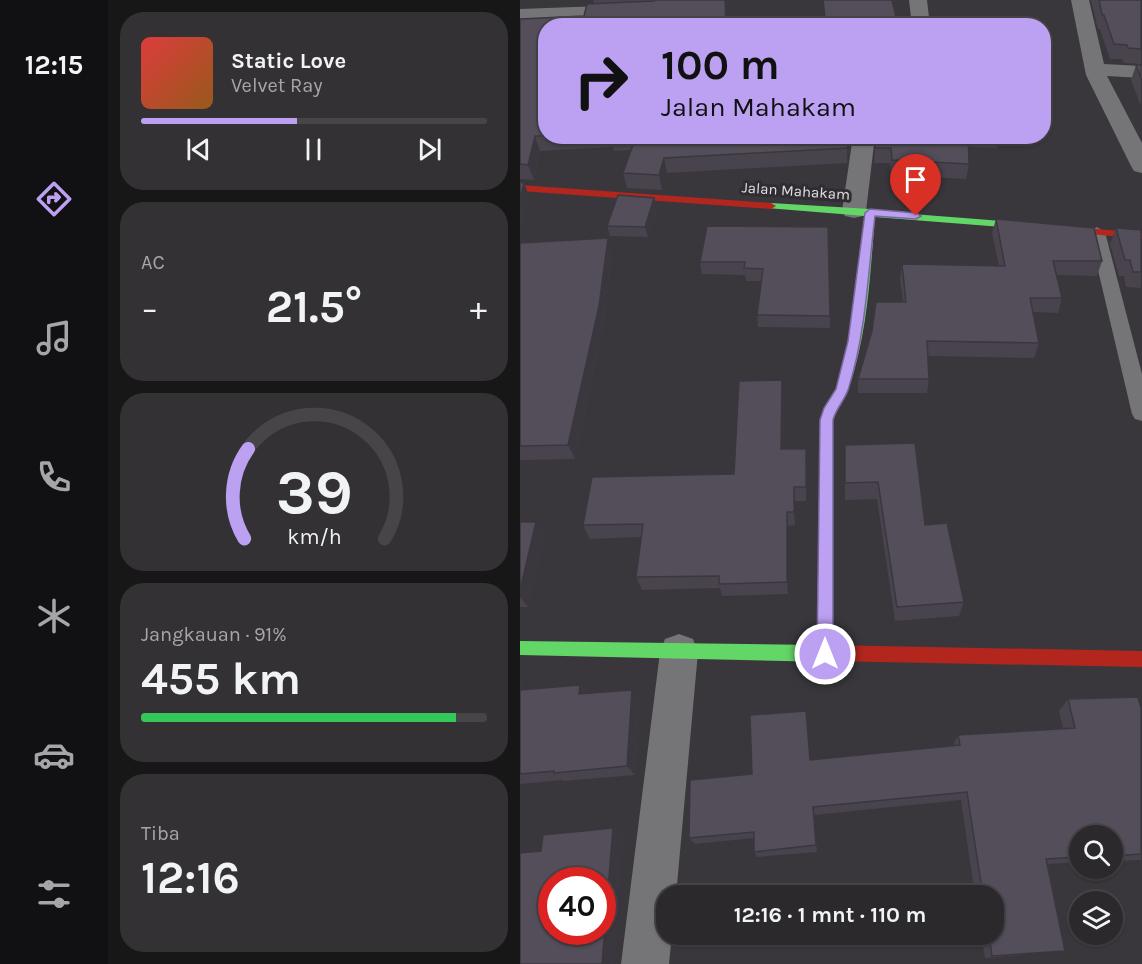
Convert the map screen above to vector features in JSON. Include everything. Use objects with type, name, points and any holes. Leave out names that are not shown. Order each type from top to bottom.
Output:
[{"type":"street","points":[[918,0],[920,18]]},
{"type":"street","points":[[1080,0],[1095,70],[1141,166]]},
{"type":"street","points":[[520,14],[649,9]]},
{"type":"street","points":[[1095,70],[1141,72]]},
{"type":"street","points":[[825,654],[826,420],[830,408],[842,390],[854,341],[864,144]]},
{"type":"street","name":"Jalan Mahakam","points":[[520,188],[862,212],[1141,236]]},
{"type":"street","points":[[520,648],[1141,658]]},
{"type":"street","points":[[644,964],[679,652]]},
{"type":"lane","points":[[1097,232],[1141,414]]},
{"type":"building","points":[[725,0],[726,18],[541,18],[584,16],[587,4]]},
{"type":"building","points":[[823,0],[892,0],[896,18],[825,18]]},
{"type":"building","points":[[1099,0],[1141,0],[1141,49],[1114,44],[1104,15],[1102,15]]},
{"type":"building","points":[[538,18],[538,136],[535,136],[528,165],[520,164],[520,19]]},
{"type":"building","points":[[1136,65],[1141,65],[1141,78]]},
{"type":"building","points":[[633,144],[848,144],[847,148],[664,158],[659,175],[623,173]]},
{"type":"building","points":[[875,144],[968,144],[969,164],[892,160],[891,148],[875,148]]},
{"type":"building","points":[[520,182],[524,183],[520,200]]},
{"type":"building","points":[[618,195],[654,198],[645,227],[607,226]]},
{"type":"building","points":[[996,219],[1094,228],[1102,261],[1053,261],[1062,298],[1030,298],[1039,343],[927,341],[929,379],[858,379],[872,331],[876,302],[906,302],[902,264],[1005,266]]},
{"type":"building","points":[[707,226],[828,227],[830,316],[757,315],[763,269],[744,268],[745,262],[700,262]]},
{"type":"building","points":[[1116,228],[1141,230],[1141,272],[1133,272],[1130,260],[1125,260]]},
{"type":"building","points":[[608,238],[599,306],[568,445],[520,446],[520,243]]},
{"type":"building","points":[[782,380],[781,449],[806,449],[806,487],[794,487],[794,512],[787,512],[787,582],[719,584],[719,576],[636,577],[643,524],[583,525],[592,477],[734,474],[739,381]]},
{"type":"building","points":[[915,443],[925,525],[947,523],[964,602],[897,607],[878,482],[845,483],[845,445]]},
{"type":"building","points":[[520,522],[536,522],[520,590]]},
{"type":"building","points":[[580,685],[579,694],[632,690],[627,766],[520,774],[520,690]]},
{"type":"building","points":[[1138,697],[1141,708],[1141,854],[1123,855],[1123,825],[1069,825],[1069,858],[1046,859],[1065,951],[992,956],[990,945],[1004,945],[1004,885],[981,885],[967,792],[813,807],[816,845],[754,852],[754,832],[689,838],[690,780],[752,774],[750,715],[806,711],[810,760],[960,745],[958,735],[1075,728],[1068,699]]},
{"type":"building","points":[[613,828],[610,867],[538,867],[538,945],[604,945],[602,964],[520,964],[520,853],[541,851],[543,835]]},
{"type":"traffic: fast","points":[[771,206],[1052,228]]},
{"type":"traffic: fast","points":[[825,654],[826,420],[843,387],[855,344],[862,300],[870,212]]},
{"type":"traffic: fast","points":[[520,648],[827,653]]},
{"type":"traffic: jam","points":[[520,188],[771,206]]},
{"type":"traffic: jam","points":[[1052,228],[1142,236]]},
{"type":"traffic: jam","points":[[827,653],[1142,659]]},
{"type":"route","points":[[825,654],[826,420],[830,408],[842,390],[854,341],[870,213],[916,216]]}]
